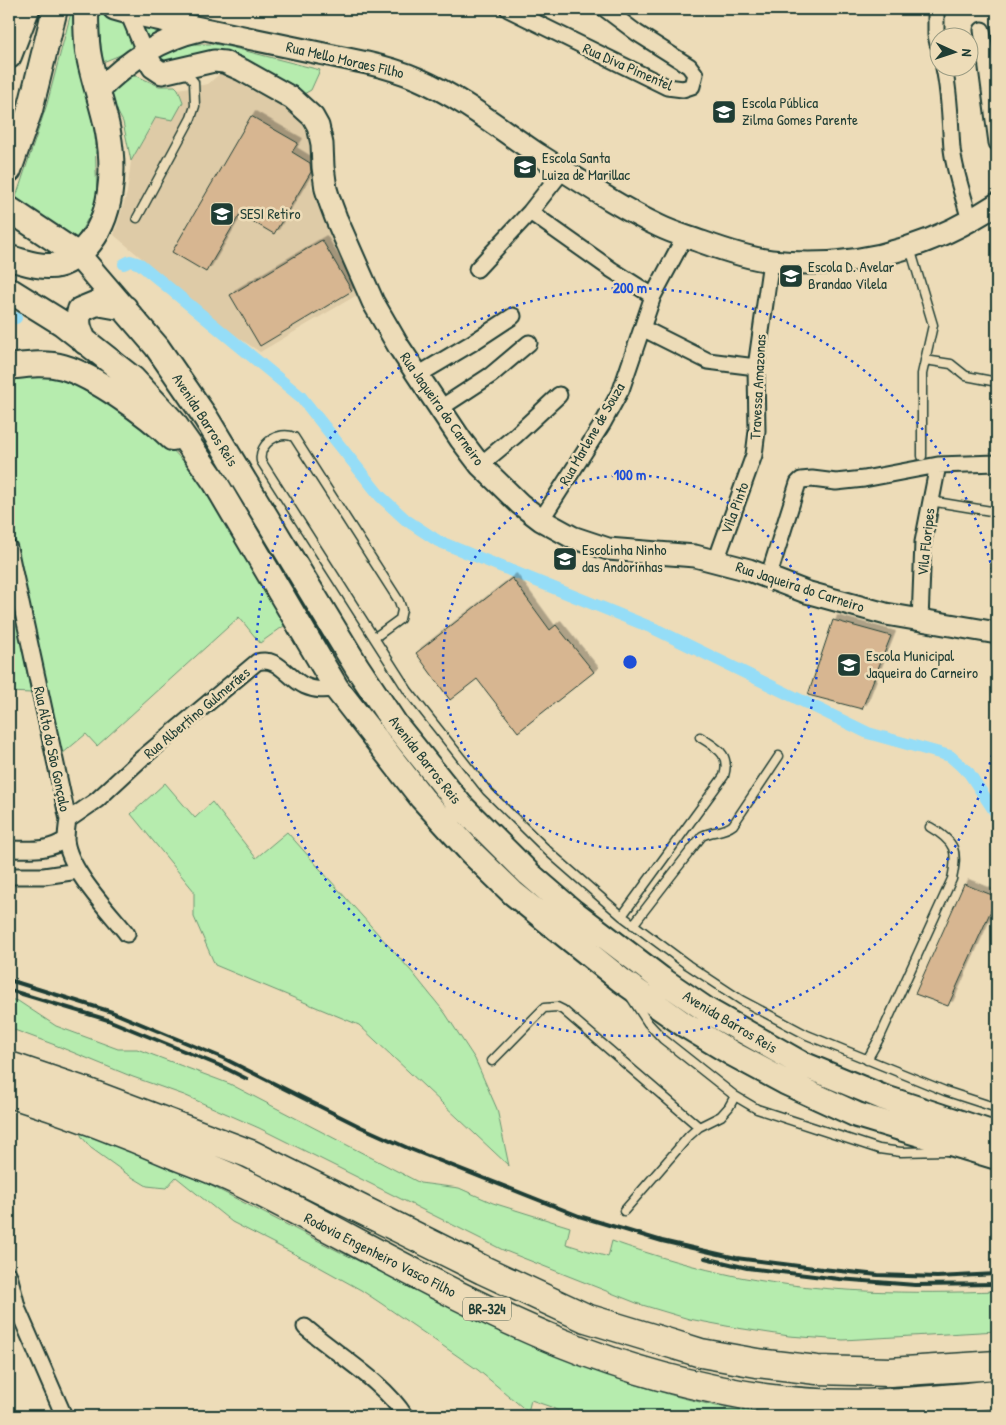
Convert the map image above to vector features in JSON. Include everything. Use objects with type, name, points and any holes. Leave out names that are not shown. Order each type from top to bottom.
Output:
[{"type":"highway","points":[[9,1048],[63,1074],[75,1081],[86,1092]]},
{"type":"highway","name":"BR-324","points":[[9,1066],[86,1092],[250,1154],[483,1270],[586,1318],[701,1352],[757,1363],[817,1370],[890,1372],[997,1365]]},
{"type":"highway","name":"Rodovia Engenheiro Vasco Filho","points":[[9,1093],[116,1130],[238,1181],[476,1305],[563,1344],[647,1372],[765,1398],[827,1404],[907,1401],[997,1394]]},
{"type":"main road","points":[[9,24],[16,9]]},
{"type":"main road","points":[[9,56],[27,9]]},
{"type":"main road","points":[[9,170],[30,110],[55,9]]},
{"type":"main road","points":[[9,258],[51,266],[64,263],[78,255],[99,231],[110,190],[111,160],[108,132],[88,50],[86,9]]},
{"type":"main road","name":"Avenida Barros Reis","points":[[9,209],[78,255],[157,347],[206,418],[356,667],[395,724],[461,806],[529,874],[573,912],[661,979],[708,1011],[800,1063],[882,1097],[997,1135]]},
{"type":"main road","name":"Avenida Barros Reis","points":[[9,290],[62,323],[133,379],[173,422],[215,482],[337,689],[422,798],[472,853],[512,893],[621,980],[685,1025],[733,1054],[785,1082],[857,1115],[997,1157]]},
{"type":"main road","points":[[85,342],[78,328],[77,319],[80,310],[97,303],[125,308]]},
{"type":"main road","points":[[9,367],[39,364],[63,367],[88,378],[113,392],[162,428],[215,482]]},
{"type":"street","name":"Rua Diva Pimentel","points":[[508,9],[667,87],[683,89],[692,86],[695,74],[689,66],[637,33],[605,9]]},
{"type":"street","points":[[936,9],[936,28]]},
{"type":"street","name":"Rua Mello Moraes Filho","points":[[121,11],[368,63],[400,72],[418,79],[461,102],[614,203],[661,227],[723,249],[771,261],[839,262],[910,248],[970,221],[997,204]]},
{"type":"street","name":"Rua Jaqueira do Carneiro","points":[[121,11],[153,67],[159,72],[166,73],[214,61],[233,66],[292,98],[313,117],[318,126],[322,144],[326,189],[336,218],[373,302],[439,409],[480,465],[520,504],[541,520],[572,537],[608,549],[679,553],[750,570],[806,592],[886,614],[997,633]]},
{"type":"street","name":"Rua Mello Moraes Filho","points":[[98,92],[114,76],[145,53],[183,34],[204,29]]},
{"type":"street","points":[[982,30],[997,143]]},
{"type":"street","points":[[946,78],[952,149],[959,186],[970,221]]},
{"type":"street","points":[[477,269],[530,212],[563,170]]},
{"type":"street","points":[[530,212],[612,270],[653,296]]},
{"type":"street","name":"Rua Marlene de Souza","points":[[541,520],[621,390],[653,296],[685,236]]},
{"type":"street","name":"Travessa Amazonas","points":[[754,455],[757,431],[756,367],[771,261]]},
{"type":"street","points":[[418,375],[513,316]]},
{"type":"street","points":[[642,328],[708,361],[756,367]]},
{"type":"street","points":[[439,409],[491,375],[529,343]]},
{"type":"street","points":[[480,465],[515,436],[559,395]]},
{"type":"street","name":"Vila Pinto","points":[[716,561],[754,455]]},
{"type":"street","points":[[768,578],[798,483],[804,479],[836,482],[864,480],[938,465],[997,463]]},
{"type":"street","name":"Vila Floripes","points":[[920,621],[923,542],[938,465]]},
{"type":"street","name":"Rua Alto do São Gonçalo","points":[[9,548],[68,820],[66,839],[70,854],[78,871],[128,934]]},
{"type":"street","name":"Rua Albertino Gulmerães","points":[[68,820],[97,800],[141,760],[257,662],[264,660],[274,662],[309,688],[322,690],[337,689]]},
{"type":"street","points":[[9,849],[44,849],[56,846],[66,839]]},
{"type":"street","points":[[9,876],[44,876],[78,871]]},
{"type":"street","points":[[9,1275],[18,1310],[64,1416]]},
{"type":"street","points":[[304,1328],[376,1383],[398,1405],[405,1416]]},
{"type":"lane","points":[[138,218],[191,118],[195,106],[194,82],[183,69]]},
{"type":"lane","points":[[910,248],[933,325],[922,374],[922,456]]},
{"type":"lane","points":[[925,360],[951,364],[966,376],[997,382]]},
{"type":"lane","points":[[374,638],[400,619],[402,610],[399,601],[294,437],[288,434],[281,434],[262,448],[260,461],[408,691],[487,791],[550,852],[633,925],[741,1000],[807,1035],[945,1091],[997,1108]]},
{"type":"lane","points":[[930,501],[997,512]]},
{"type":"lane","points":[[622,916],[724,776],[727,768],[726,759],[722,752],[700,736]]},
{"type":"lane","points":[[633,925],[702,836],[709,832],[722,831],[733,825],[779,756]]},
{"type":"lane","points":[[867,1060],[880,1036],[952,879],[955,863],[954,848],[945,836],[930,827]]},
{"type":"lane","points":[[621,980],[648,1023],[663,1039],[734,1096],[757,1109],[879,1149],[922,1153],[972,1149]]},
{"type":"lane","points":[[492,1061],[544,1008],[558,1007],[699,1127]]},
{"type":"lane","points":[[624,1211],[689,1136],[699,1127],[721,1116],[729,1107],[734,1096]]},
{"type":"shaded area","name":"SESI Retiro","points":[[222,72],[249,89],[296,111],[310,140],[315,165],[311,186],[357,295],[260,352],[230,332],[114,235],[127,193],[131,161],[156,117],[183,102],[178,89],[208,84]]},
{"type":"green space","points":[[72,9],[79,9],[78,35],[95,136],[97,202],[76,240],[14,203],[47,104]]},
{"type":"green space","points":[[99,11],[125,21],[135,39],[130,51],[103,62],[98,20]]},
{"type":"green space","points":[[139,22],[171,27],[150,41]]},
{"type":"green space","points":[[194,44],[214,44],[230,47],[320,70],[311,90],[302,95],[263,72],[160,64],[155,56],[171,49]]},
{"type":"green space","points":[[137,76],[159,86],[175,86],[183,102],[173,120],[156,117],[131,161],[123,122],[113,103],[111,93],[122,77]]},
{"type":"green space","points":[[60,374],[156,432],[209,489],[288,623],[260,643],[239,617],[97,746],[86,734],[62,754],[13,532],[9,533],[9,377]]},
{"type":"green space","points":[[9,581],[31,693],[9,692]]},
{"type":"green space","points":[[165,783],[195,818],[212,802],[256,858],[287,832],[412,972],[445,1013],[475,1059],[497,1109],[509,1166],[359,1025],[215,965],[194,917],[194,891],[131,814]]},
{"type":"green space","points":[[9,999],[18,1001],[56,1026],[118,1049],[137,1049],[230,1084],[420,1183],[459,1188],[493,1203],[570,1227],[566,1244],[608,1257],[612,1241],[708,1270],[740,1277],[803,1286],[901,1292],[997,1291],[997,1331],[843,1340],[789,1336],[689,1319],[639,1304],[503,1250],[259,1128],[184,1095],[9,1028]]},
{"type":"green space","points":[[77,1127],[188,1174],[338,1251],[535,1346],[634,1384],[675,1396],[716,1406],[783,1416],[567,1416],[551,1407],[531,1400],[528,1412],[478,1370],[361,1290],[232,1222],[176,1177],[166,1188],[147,1186],[91,1148]]},
{"type":"building","points":[[251,116],[298,143],[292,152],[310,163],[311,172],[274,234],[240,214],[206,272],[172,252]]},
{"type":"building","points":[[322,240],[352,291],[260,346],[230,295]]},
{"type":"building","points":[[512,578],[550,630],[556,625],[594,672],[518,732],[477,679],[450,700],[416,653]]},
{"type":"building","name":"Escola Municipal Jaqueira do Carneiro","points":[[833,620],[891,636],[862,709],[808,695]]},
{"type":"building","points":[[964,884],[997,897],[948,1006],[915,994]]},
{"type":"waterway","points":[[124,264],[130,261],[140,264],[301,397],[380,496],[406,520],[438,541],[655,629],[868,733],[950,756],[969,773],[997,815]]},
{"type":"waterway","points":[[9,319],[16,318]]},
{"type":"railway","points":[[9,980],[112,1012],[223,1058],[361,1127],[410,1149],[579,1216],[662,1241],[736,1258],[878,1275],[937,1277],[997,1274]]},
{"type":"railway","points":[[9,990],[108,1020],[223,1067],[247,1079]]},
{"type":"railway","points":[[705,1258],[747,1268],[839,1279],[915,1285],[997,1284]]},
{"type":"place","name":"Escola Pública Zilma Gomes Parente","points":[[724,112]]},
{"type":"place","name":"Escola Santa Luiza de Marillac","points":[[525,167]]},
{"type":"place","name":"SESI Retiro","points":[[222,214]]},
{"type":"place","name":"Escola D. Avelar Brandao Vilela","points":[[791,276]]},
{"type":"place","name":"Escolinha Ninho das Andorinhas","points":[[565,559]]},
{"type":"place","name":"Escola Municipal Jaqueira do Carneiro","points":[[849,665]]}]
